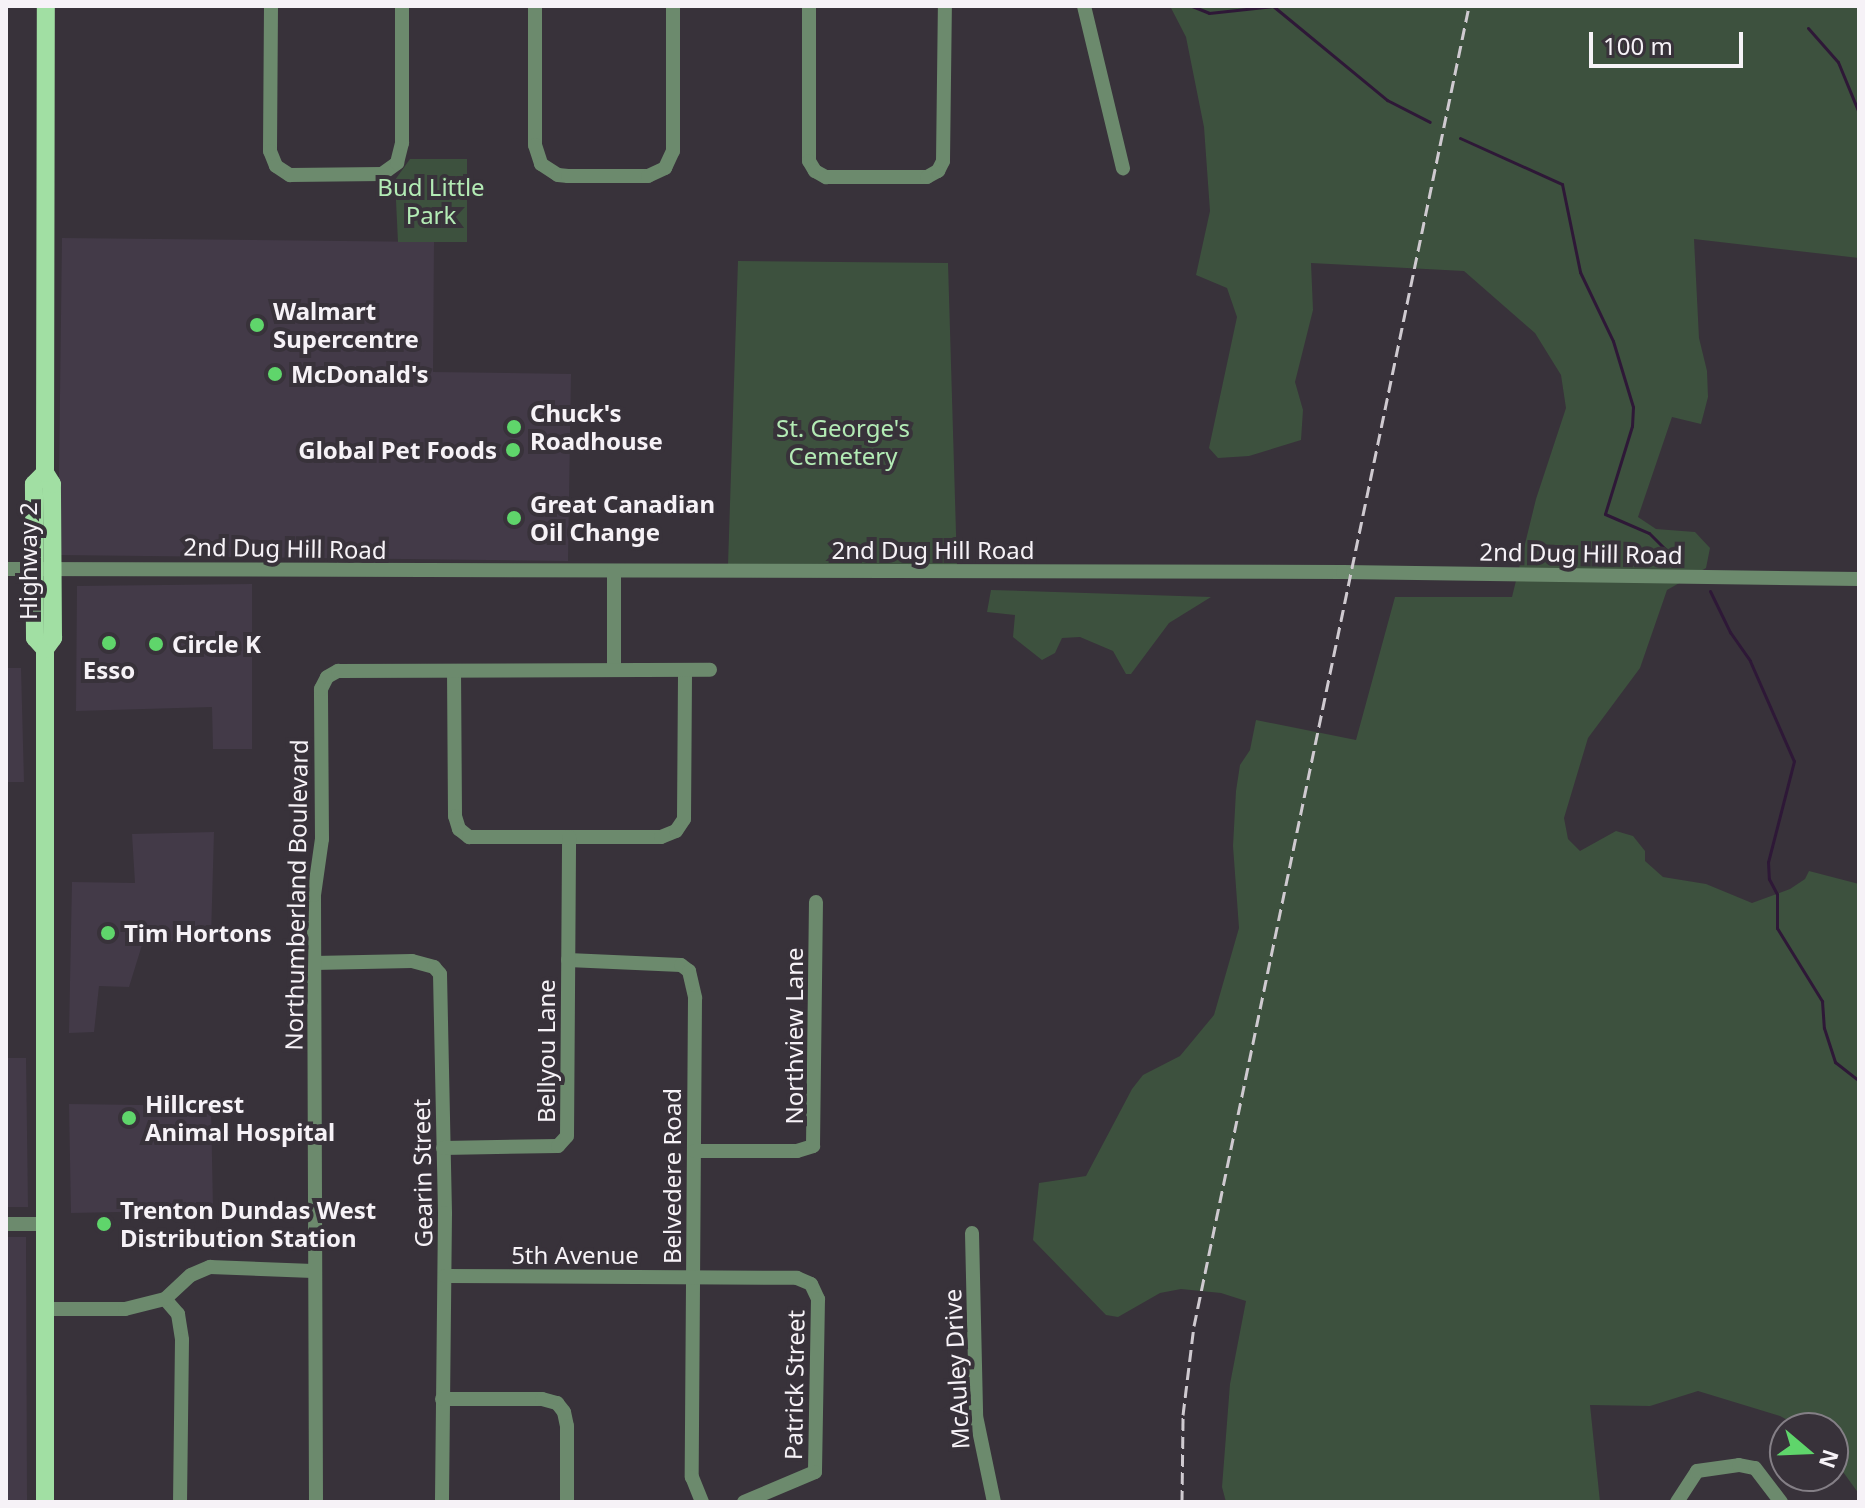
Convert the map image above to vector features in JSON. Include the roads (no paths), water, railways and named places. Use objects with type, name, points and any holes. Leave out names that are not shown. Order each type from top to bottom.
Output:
[{"type":"main road","name":"Highway 2","points":[[45,1502],[45,649],[35,638],[43,568],[34,484],[45,473],[46,6]]},
{"type":"street","points":[[271,6],[270,151],[276,166],[290,175],[382,174],[397,163],[402,143],[402,6]]},
{"type":"street","points":[[535,6],[537,155],[548,170],[568,176],[648,176],[665,168],[671,161],[673,6]]},
{"type":"street","points":[[809,6],[809,161],[815,171],[826,177],[927,177],[938,171],[943,161],[945,6]]},
{"type":"street","points":[[1084,6],[1123,168]]},
{"type":"street","name":"2nd Dug Hill Road","points":[[6,569],[1355,572],[1859,579]]},
{"type":"street","points":[[614,571],[614,670],[710,670]]},
{"type":"street","name":"Northumberland Boulevard","points":[[316,1502],[314,895],[322,839],[321,689],[327,677],[338,671],[614,670]]},
{"type":"street","points":[[454,671],[455,816],[459,829],[469,837],[661,837],[676,831],[684,819],[685,670]]},
{"type":"street","name":"Bellyou Lane","points":[[443,1148],[541,1147],[565,1142],[569,837]]},
{"type":"street","name":"Northview Lane","points":[[694,1151],[797,1151],[813,1146],[816,902]]},
{"type":"street","name":"Belvedere Road","points":[[568,960],[670,964],[681,965],[689,971],[695,998],[692,1477],[702,1502]]},
{"type":"street","name":"Gearin Street","points":[[314,963],[412,961],[434,967],[440,974],[445,1276],[442,1502]]},
{"type":"street","points":[[6,1224],[46,1224]]},
{"type":"street","name":"McAuley Drive","points":[[972,1233],[976,1416],[994,1502]]},
{"type":"street","points":[[46,1309],[125,1309],[165,1299],[191,1275],[210,1267],[313,1271]]},
{"type":"street","name":"5th Avenue","points":[[445,1276],[800,1279]]},
{"type":"street","name":"Patrick Street","points":[[744,1502],[815,1472],[818,1299],[811,1284],[800,1279]]},
{"type":"street","points":[[165,1299],[178,1314],[182,1340],[180,1502]]},
{"type":"street","points":[[442,1399],[542,1399],[557,1403],[564,1412],[567,1426],[567,1502]]},
{"type":"street","points":[[1677,1502],[1685,1485],[1697,1471],[1739,1465],[1755,1468],[1781,1502]]},
{"type":"waterway","points":[[1192,6],[1209,13],[1273,6],[1387,100],[1430,122]]},
{"type":"waterway","points":[[1808,28],[1838,62],[1859,113]]},
{"type":"waterway","points":[[1460,138],[1562,184],[1580,272],[1613,341],[1633,407],[1632,426],[1605,514],[1649,533],[1674,558]]},
{"type":"waterway","points":[[1710,591],[1730,632],[1750,661],[1794,761],[1768,862],[1769,879],[1777,894],[1777,928],[1822,1001],[1824,1028],[1835,1062],[1859,1081]]},
{"type":"railway","points":[[1182,1502],[1183,1415],[1194,1326],[1469,6]]},
{"type":"place","name":"Walmart Supercentre","points":[[257,325]]},
{"type":"place","name":"McDonald's","points":[[275,374]]},
{"type":"place","name":"Chuck's Roadhouse","points":[[514,427]]},
{"type":"place","name":"Global Pet Foods","points":[[513,450]]},
{"type":"place","name":"Great Canadian Oil Change","points":[[514,518]]},
{"type":"place","name":"Esso","points":[[109,643]]},
{"type":"place","name":"Circle K","points":[[156,644]]},
{"type":"place","name":"Tim Hortons","points":[[108,933]]},
{"type":"place","name":"Hillcrest Animal Hospital","points":[[129,1118]]},
{"type":"place","name":"Trenton Dundas West Distribution Station","points":[[104,1224]]},
{"type":"park label","name":"Bud Little Park","points":[[431,201]]},
{"type":"park label","name":"St. George's Cemetery","points":[[843,442]]}]
